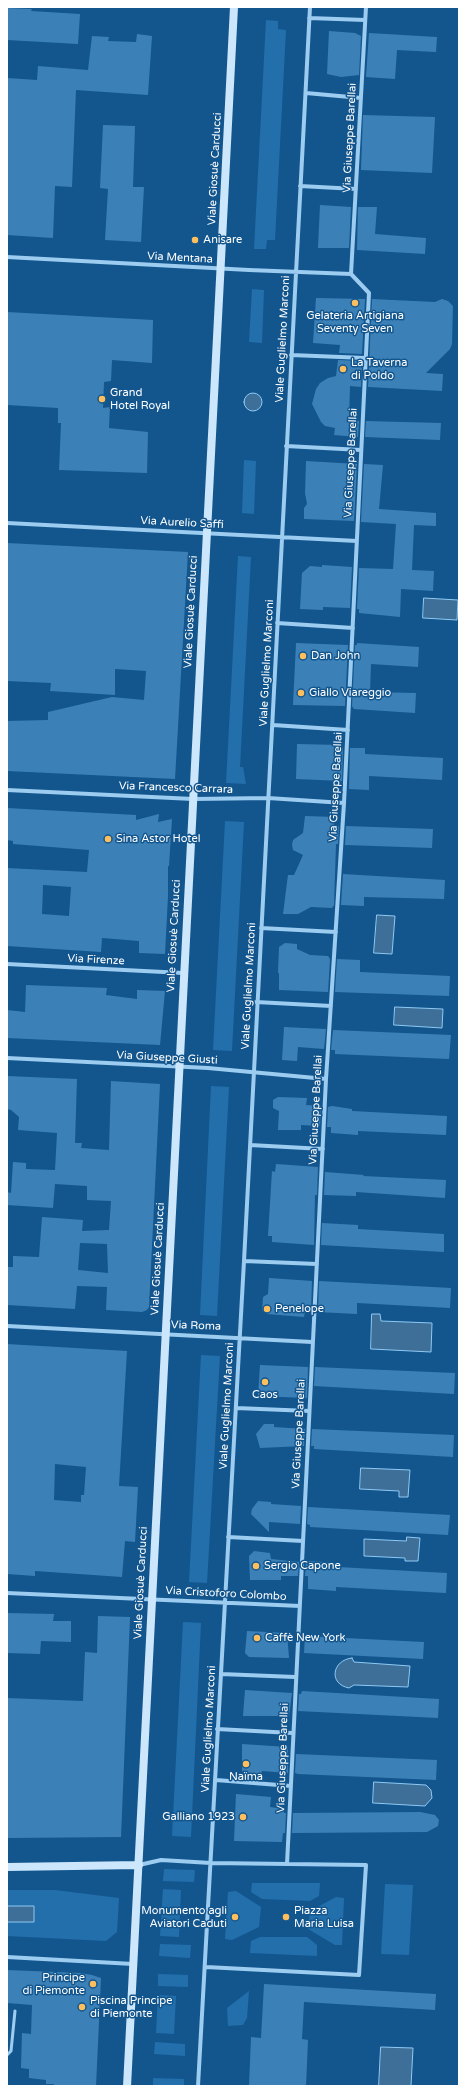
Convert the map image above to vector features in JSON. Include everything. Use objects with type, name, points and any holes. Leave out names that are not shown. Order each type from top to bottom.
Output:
[{"type":"street","name":"Viale Giosuè Carducci","points":[[127,2086],[183,973],[234,7]]},
{"type":"street","name":"Viale Guglielmo Marconi","points":[[198,2086],[206,1967],[216,1780],[217,1729],[244,1260],[256,1002],[273,725],[295,270],[310,7]]},
{"type":"street","name":"Via Giuseppe Barellai","points":[[287,1864],[292,1733],[300,1606],[312,1342],[326,1079],[344,804],[369,293],[351,274],[366,7]]},
{"type":"street","points":[[309,18],[365,20]]},
{"type":"street","points":[[306,93],[361,98]]},
{"type":"street","points":[[300,186],[356,189]]},
{"type":"street","name":"Via Mentana","points":[[7,257],[221,269],[295,270],[351,274]]},
{"type":"street","points":[[291,355],[366,358]]},
{"type":"street","points":[[286,446],[361,450]]},
{"type":"street","name":"Via Aurelio Saffi","points":[[7,523],[357,541]]},
{"type":"street","points":[[277,623],[353,628]]},
{"type":"street","points":[[273,725],[348,730]]},
{"type":"street","name":"Via Francesco Carrara","points":[[7,790],[193,799],[268,798],[344,804]]},
{"type":"street","points":[[261,928],[336,932]]},
{"type":"street","name":"Via Firenze","points":[[7,964],[183,973]]},
{"type":"street","points":[[256,1002],[331,1006]]},
{"type":"street","name":"Via Giuseppe Giusti","points":[[7,1058],[179,1068],[208,1068],[326,1079]]},
{"type":"street","points":[[250,1145],[323,1149]]},
{"type":"street","points":[[244,1260],[317,1264]]},
{"type":"street","name":"Via Roma","points":[[7,1326],[312,1342]]},
{"type":"street","points":[[236,1408],[309,1411]]},
{"type":"street","points":[[228,1537],[303,1541]]},
{"type":"street","name":"Via Cristoforo Colombo","points":[[7,1593],[300,1606]]},
{"type":"street","points":[[221,1674],[295,1677]]},
{"type":"street","points":[[217,1729],[292,1733]]},
{"type":"street","points":[[216,1780],[291,1786]]},
{"type":"street","points":[[7,1867],[139,1865],[161,1860],[211,1863],[366,1865],[359,1975],[206,1967]]},
{"type":"street","points":[[7,1957],[133,1964]]},
{"type":"lane","points":[[7,2055],[11,2051],[15,2011]]},
{"type":"shaded area","points":[[266,20],[278,21],[278,29],[286,30],[275,240],[267,240],[266,249],[254,249]]},
{"type":"shaded area","points":[[252,289],[264,290],[262,343],[249,342]]},
{"type":"shaded area","points":[[249,393],[257,393],[262,398],[260,409],[257,411],[249,411],[244,406],[244,398]]},
{"type":"shaded area","points":[[244,460],[256,461],[254,514],[242,513]]},
{"type":"shaded area","points":[[238,556],[251,557],[240,767],[243,767],[246,784],[226,783]]},
{"type":"shaded area","points":[[424,598],[458,600],[457,620],[423,618]]},
{"type":"shaded area","points":[[225,821],[244,822],[232,1051],[213,1050]]},
{"type":"shaded area","points":[[377,915],[395,916],[392,954],[374,953]]},
{"type":"shaded area","points":[[395,1007],[443,1009],[442,1028],[394,1025]]},
{"type":"shaded area","points":[[211,1086],[229,1087],[217,1316],[200,1315]]},
{"type":"shaded area","points":[[372,1314],[380,1314],[381,1321],[432,1323],[431,1352],[371,1349]]},
{"type":"shaded area","points":[[201,1355],[220,1356],[207,1583],[189,1582]]},
{"type":"shaded area","points":[[361,1468],[410,1470],[408,1497],[399,1497],[399,1491],[360,1489]]},
{"type":"shaded area","points":[[407,1537],[420,1538],[418,1561],[405,1561],[405,1558],[364,1556],[364,1539],[406,1541]]},
{"type":"shaded area","points":[[183,1622],[201,1623],[191,1837],[172,1836]]},
{"type":"shaded area","points":[[352,1658],[354,1662],[410,1666],[408,1687],[354,1685],[349,1688],[342,1686],[335,1677],[335,1672],[340,1663]]},
{"type":"shaded area","points":[[374,1782],[426,1785],[431,1790],[432,1798],[425,1806],[373,1803]]},
{"type":"shaded area","points":[[164,1869],[195,1870],[194,1882],[163,1881]]},
{"type":"shaded area","points":[[252,1883],[320,1883],[319,1896],[310,1901],[262,1899],[251,1892]]},
{"type":"shaded area","points":[[385,1884],[413,1885],[409,1955],[381,1954]]},
{"type":"shaded area","points":[[163,1889],[181,1890],[179,1937],[160,1936]]},
{"type":"shaded area","points":[[7,1890],[55,1890],[119,1898],[117,1932],[106,1941],[7,1936]]},
{"type":"shaded area","points":[[236,1891],[261,1907],[259,1927],[232,1940],[225,1939],[228,1892]]},
{"type":"shaded area","points":[[336,1897],[344,1898],[342,1945],[335,1945],[308,1929],[310,1911]]},
{"type":"shaded area","points":[[7,1906],[34,1906],[34,1922],[7,1922]]},
{"type":"shaded area","points":[[260,1937],[307,1937],[317,1945],[317,1956],[250,1953],[251,1941]]},
{"type":"shaded area","points":[[160,1944],[191,1945],[190,1958],[159,1956]]},
{"type":"shaded area","points":[[158,1974],[188,1975],[188,1987],[158,1986]]},
{"type":"shaded area","points":[[249,1991],[247,2018],[243,2025],[228,2026],[227,2008]]},
{"type":"shaded area","points":[[158,1995],[176,1996],[174,2034],[156,2033]]},
{"type":"shaded area","points":[[155,2042],[185,2044],[185,2056],[154,2054]]},
{"type":"shaded area","points":[[381,2047],[413,2048],[411,2086],[379,2086]]},
{"type":"shaded area","points":[[153,2078],[184,2079],[184,2086],[153,2086]]},
{"type":"building","points":[[7,8],[80,14],[78,44],[7,40]]},
{"type":"building","points":[[329,31],[355,33],[361,36],[359,75],[341,77],[327,74]]},
{"type":"building","points":[[369,33],[437,37],[436,52],[397,50],[395,79],[366,77]]},
{"type":"building","points":[[137,34],[152,36],[148,95],[76,90],[72,187],[55,186],[53,238],[7,235],[7,78],[37,80],[38,66],[88,70],[92,36],[109,37],[108,41],[136,42]]},
{"type":"building","points":[[363,115],[435,117],[432,173],[361,170]]},
{"type":"building","points":[[103,125],[135,126],[133,187],[144,187],[141,242],[105,240],[108,189],[100,188]]},
{"type":"building","points":[[320,205],[351,207],[349,248],[318,248]]},
{"type":"building","points":[[358,207],[377,207],[375,234],[426,238],[425,254],[357,250]]},
{"type":"building","points":[[316,298],[365,299],[362,354],[339,353],[340,345],[313,343]]},
{"type":"building","points":[[372,299],[435,302],[442,299],[448,301],[453,306],[452,344],[450,349],[426,373],[443,374],[442,391],[368,387]]},
{"type":"building","points":[[7,312],[153,320],[152,363],[112,360],[111,381],[104,382],[103,408],[110,407],[109,428],[148,432],[147,473],[59,470],[61,423],[58,423],[58,408],[7,405]]},
{"type":"building","points":[[338,360],[362,361],[361,387],[350,386],[349,420],[359,421],[358,437],[334,435],[335,428],[325,426],[321,422],[312,404],[316,389],[320,383],[328,378],[336,376]]},
{"type":"building","points":[[366,421],[441,423],[440,440],[365,437]]},
{"type":"building","points":[[306,461],[357,464],[354,521],[304,519],[304,508],[307,504],[305,493]]},
{"type":"building","points":[[364,464],[383,465],[379,509],[436,513],[436,526],[414,525],[412,570],[434,571],[433,591],[401,589],[400,617],[359,613],[359,609],[357,609],[359,568],[393,569],[396,524],[361,522]]},
{"type":"building","points":[[7,543],[188,552],[175,779],[7,771],[7,721],[48,720],[48,712],[112,697],[144,700],[146,671],[115,669],[115,695],[50,691],[51,683],[7,681]]},
{"type":"building","points":[[322,565],[352,567],[350,608],[323,607],[323,610],[300,609],[302,573],[310,566],[322,567]]},
{"type":"building","points":[[296,643],[348,645],[345,706],[293,705]]},
{"type":"building","points":[[357,643],[419,647],[418,667],[371,664],[370,692],[416,693],[415,713],[354,709],[352,706],[355,645],[357,645]]},
{"type":"building","points":[[297,744],[341,745],[340,747],[343,748],[342,781],[296,779]]},
{"type":"building","points":[[350,748],[365,748],[365,754],[443,758],[442,780],[369,776],[369,790],[349,789]]},
{"type":"building","points":[[7,808],[136,815],[136,820],[159,814],[158,822],[172,819],[168,866],[165,954],[139,953],[139,941],[102,938],[101,952],[7,946],[7,868],[87,872],[89,850],[13,844],[13,841],[7,840]],"holes":[[[43,885],[71,887],[69,916],[42,914]]]},
{"type":"building","points":[[305,816],[335,817],[334,825],[339,826],[338,844],[336,844],[334,905],[332,908],[311,907],[298,914],[283,914],[288,875],[294,875],[303,855],[293,850],[292,845],[293,840],[303,833]]},
{"type":"building","points":[[346,826],[433,829],[432,848],[345,845]]},
{"type":"building","points":[[343,874],[445,880],[444,899],[364,897],[364,906],[341,905]]},
{"type":"building","points":[[285,943],[297,944],[297,949],[310,955],[328,956],[330,959],[328,992],[279,990],[279,947]]},
{"type":"building","points":[[337,959],[360,960],[360,972],[450,976],[449,996],[335,992]]},
{"type":"building","points":[[26,985],[107,988],[106,995],[137,999],[137,990],[165,991],[160,1045],[7,1038],[7,1010],[25,1012]]},
{"type":"building","points":[[284,1027],[326,1029],[324,1049],[298,1047],[297,1061],[282,1060]]},
{"type":"building","points":[[333,1030],[451,1035],[449,1059],[335,1054],[335,1050],[331,1050]]},
{"type":"building","points":[[7,1076],[77,1079],[75,1143],[82,1143],[81,1148],[109,1150],[111,1081],[160,1084],[149,1307],[147,1310],[142,1312],[106,1310],[107,1287],[77,1286],[75,1309],[7,1305],[7,1267],[13,1267],[13,1256],[39,1257],[42,1217],[83,1220],[82,1231],[109,1230],[111,1201],[87,1200],[87,1186],[55,1184],[53,1208],[7,1205],[7,1192],[11,1193],[13,1162],[26,1163],[26,1169],[55,1170],[57,1133],[18,1130],[19,1117],[11,1110],[7,1109]],"holes":[[[80,1243],[107,1244],[108,1273],[78,1270]]]},
{"type":"building","points":[[278,1097],[307,1098],[306,1105],[321,1106],[320,1126],[301,1125],[301,1130],[278,1130],[279,1111],[273,1108],[273,1100]]},
{"type":"building","points":[[332,1106],[352,1109],[352,1111],[447,1116],[446,1135],[358,1131],[358,1135],[331,1133],[331,1127],[327,1127],[328,1107]]},
{"type":"building","points":[[276,1164],[318,1167],[317,1195],[315,1195],[314,1245],[272,1242],[272,1236],[268,1236],[272,1171],[275,1172]]},
{"type":"building","points":[[325,1172],[364,1175],[363,1176],[446,1180],[445,1198],[356,1192],[356,1196],[324,1195]]},
{"type":"building","points":[[322,1223],[358,1225],[358,1229],[444,1234],[444,1252],[321,1245]]},
{"type":"building","points":[[269,1278],[312,1281],[311,1311],[305,1311],[304,1317],[267,1314],[262,1310],[263,1297],[268,1294]]},
{"type":"building","points":[[319,1281],[451,1288],[450,1308],[357,1303],[357,1314],[318,1312]]},
{"type":"building","points":[[7,1344],[127,1351],[119,1486],[138,1487],[135,1542],[125,1541],[122,1577],[35,1571],[35,1576],[7,1574]],"holes":[[[55,1464],[86,1467],[84,1495],[81,1495],[81,1502],[54,1500]]]},
{"type":"building","points":[[260,1365],[308,1367],[307,1398],[258,1396]]},
{"type":"building","points":[[315,1367],[455,1373],[454,1394],[314,1386]]},
{"type":"building","points":[[264,1424],[274,1424],[274,1427],[305,1429],[304,1446],[260,1448],[256,1434]]},
{"type":"building","points":[[312,1429],[454,1435],[453,1457],[314,1449],[314,1446],[311,1446]]},
{"type":"building","points":[[258,1501],[271,1502],[271,1504],[301,1506],[300,1524],[269,1522],[269,1532],[251,1514],[252,1509]]},
{"type":"building","points":[[308,1507],[450,1515],[448,1535],[310,1527],[310,1525],[307,1524]]},
{"type":"building","points":[[254,1551],[270,1553],[271,1559],[299,1562],[298,1576],[281,1576],[281,1580],[250,1580],[249,1556]]},
{"type":"building","points":[[306,1562],[338,1563],[338,1567],[447,1573],[446,1593],[336,1587],[336,1591],[308,1589],[308,1576],[305,1576]]},
{"type":"building","points":[[7,1613],[54,1614],[53,1621],[71,1621],[71,1642],[41,1641],[40,1654],[7,1653]]},
{"type":"building","points":[[98,1616],[130,1617],[121,1837],[7,1838],[7,1698],[83,1701],[85,1652],[97,1653]]},
{"type":"building","points":[[247,1631],[287,1633],[289,1658],[249,1657],[245,1653]]},
{"type":"building","points":[[305,1636],[424,1642],[423,1659],[304,1653]]},
{"type":"building","points":[[245,1690],[292,1693],[289,1716],[243,1716]]},
{"type":"building","points":[[302,1691],[439,1699],[438,1718],[298,1711],[299,1694],[301,1694]]},
{"type":"building","points":[[242,1744],[288,1747],[288,1773],[262,1771],[260,1780],[242,1771]]},
{"type":"building","points":[[296,1754],[437,1760],[436,1780],[298,1774],[295,1773]]},
{"type":"building","points":[[236,1794],[271,1797],[270,1807],[284,1809],[284,1813],[286,1813],[285,1833],[283,1833],[282,1842],[234,1841]]},
{"type":"building","points":[[420,1812],[435,1815],[439,1820],[438,1826],[427,1832],[292,1833],[293,1813]]},
{"type":"building","points":[[7,1970],[80,1973],[101,1978],[96,2086],[53,2086],[54,2084],[46,2084],[46,2080],[29,2078],[29,2069],[21,2068],[22,2033],[31,2034],[32,2005],[7,2003]]},
{"type":"building","points":[[264,1984],[436,1994],[435,2010],[304,2002],[302,2039],[308,2040],[306,2086],[249,2086],[251,2037],[261,2038]]},
{"type":"place","name":"Anisare","points":[[195,240]]},
{"type":"place","name":"Gelateria Artigiana Seventy Seven","points":[[355,303]]},
{"type":"place","name":"La Taverna di Poldo","points":[[343,369]]},
{"type":"place","name":"Grand Hotel Royal","points":[[102,399]]},
{"type":"place","name":"Dan John","points":[[303,656]]},
{"type":"place","name":"Giallo Viareggio","points":[[301,693]]},
{"type":"place","name":"Sina Astor Hotel","points":[[108,839]]},
{"type":"place","name":"Penelope","points":[[267,1309]]},
{"type":"place","name":"Caos","points":[[265,1382]]},
{"type":"place","name":"Sergio Capone","points":[[256,1566]]},
{"type":"place","name":"Caffè New York","points":[[257,1638]]},
{"type":"place","name":"Naïma","points":[[246,1764]]},
{"type":"place","name":"Galliano 1923","points":[[243,1817]]},
{"type":"place","name":"Monumento agli Aviatori Caduti","points":[[235,1917]]},
{"type":"place","name":"Piazza Maria Luisa","points":[[286,1917]]},
{"type":"place","name":"Principe di Piemonte","points":[[93,1984]]},
{"type":"place","name":"Piscina Principe di Piemonte","points":[[82,2007]]}]
